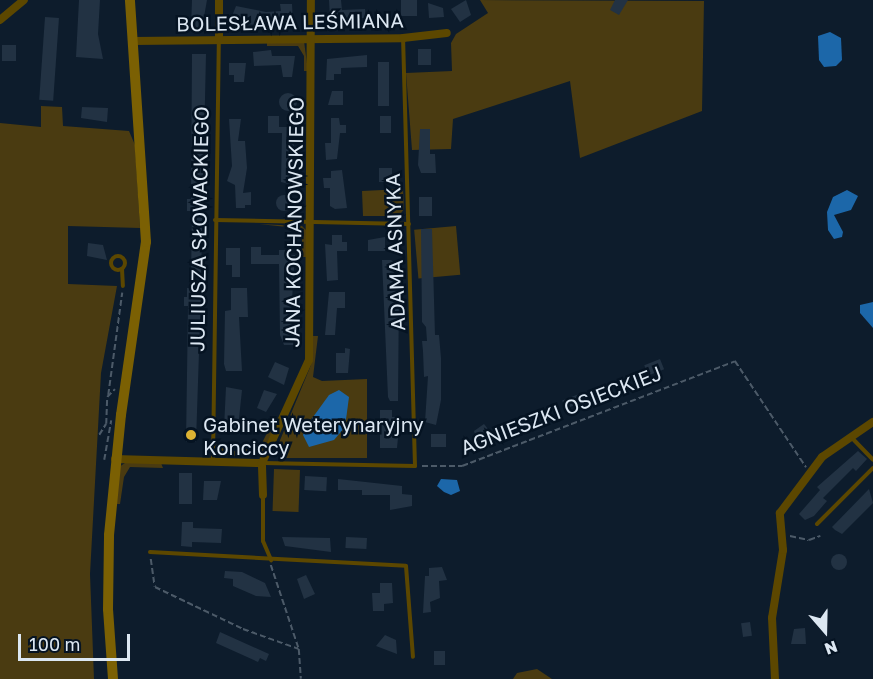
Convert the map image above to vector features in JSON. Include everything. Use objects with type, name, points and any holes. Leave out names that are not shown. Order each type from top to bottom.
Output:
[{"type":"street","points":[[0,20],[24,0]]},
{"type":"street","points":[[113,679],[108,609],[110,459],[146,242],[130,0]]},
{"type":"street","name":"JULIUSZA SŁOWACKIEGO","points":[[219,0],[219,39]]},
{"type":"street","name":"JANA KOCHANOWSKIEGO","points":[[263,495],[262,463],[309,360],[313,37],[311,0]]},
{"type":"street","name":"BOLESŁAWA LEŚMIANA","points":[[134,41],[313,37],[404,38],[447,33]]},
{"type":"street","points":[[775,679],[772,618],[783,534],[780,513],[822,457],[873,422]]},
{"type":"street","points":[[110,459],[213,459],[262,463]]},
{"type":"lane","name":"ADAMA ASNYKA","points":[[404,38],[415,466]]},
{"type":"lane","name":"JULIUSZA SŁOWACKIEGO","points":[[213,459],[219,39]]},
{"type":"lane","points":[[215,220],[409,224]]},
{"type":"lane","points":[[122,268],[123,286]]},
{"type":"lane","points":[[852,438],[873,460]]},
{"type":"lane","points":[[262,463],[415,466]]},
{"type":"lane","points":[[817,524],[873,468]]},
{"type":"lane","name":"JANA KOCHANOWSKIEGO","points":[[263,495],[263,541],[272,561]]},
{"type":"lane","points":[[150,552],[272,561],[406,566],[413,657]]},
{"type":"path","points":[[99,435],[106,424],[123,286]]},
{"type":"path","name":"AGNIESZKI OSIECKIEJ","points":[[415,466],[462,466],[735,361],[810,472]]},
{"type":"path","points":[[108,395],[117,387],[115,398]]},
{"type":"path","points":[[110,459],[113,408]]},
{"type":"path","points":[[783,534],[809,540],[820,536]]},
{"type":"path","points":[[150,552],[155,587],[243,629],[298,649]]},
{"type":"path","points":[[272,561],[298,649],[301,679]]},
{"type":"shaded area","points":[[480,0],[704,1],[702,111],[580,158],[570,81],[453,119],[451,149],[412,150],[406,73],[452,71],[451,43],[456,34],[488,13]]},
{"type":"shaded area","points":[[267,41],[304,41],[308,71],[304,71],[304,56],[298,46],[267,46]]},
{"type":"shaded area","points":[[41,106],[62,107],[63,126],[129,131],[135,145],[140,228],[68,226],[68,284],[117,286],[101,373],[90,574],[94,679],[0,679],[0,123],[41,127]]},
{"type":"shaded area","points":[[403,189],[404,209],[399,216],[363,216],[362,191]]},
{"type":"shaded area","points":[[259,224],[302,226],[307,231],[307,257],[302,257],[302,239],[296,228]]},
{"type":"shaded area","points":[[456,226],[460,275],[418,278],[414,230]]},
{"type":"shaded area","points":[[313,336],[318,336],[313,377],[322,381],[367,379],[367,458],[286,458],[276,450],[311,365]]},
{"type":"shaded area","points":[[273,421],[277,423],[261,455],[223,456],[217,452],[215,443],[229,452],[260,447]]},
{"type":"shaded area","points":[[125,463],[161,463],[163,468],[130,467],[124,477],[120,504],[115,504],[119,467]]},
{"type":"shaded area","points":[[274,469],[300,470],[299,512],[273,511]]},
{"type":"shaded area","points":[[537,669],[552,679],[513,679],[517,673]]},
{"type":"water","points":[[830,32],[841,38],[842,60],[836,66],[824,67],[819,60],[818,36]]},
{"type":"water","points":[[847,190],[858,196],[851,210],[834,215],[843,232],[842,237],[834,239],[828,230],[827,212],[833,197]]},
{"type":"water","points":[[873,302],[873,328],[860,313],[860,305]]},
{"type":"water","points":[[339,390],[349,397],[345,427],[334,440],[309,447],[303,435],[308,424],[329,395]]},
{"type":"water","points":[[441,479],[457,480],[460,491],[451,495],[444,492],[437,486]]},
{"type":"building","points":[[79,0],[100,0],[98,34],[103,59],[76,57]]},
{"type":"building","points":[[192,0],[207,0],[202,28],[191,28]]},
{"type":"building","points":[[329,0],[341,0],[342,10],[365,9],[366,18],[330,19]]},
{"type":"building","points":[[401,0],[417,0],[417,16],[401,16]]},
{"type":"building","points":[[466,0],[471,15],[460,22],[451,9]]},
{"type":"building","points":[[615,0],[628,0],[619,15],[610,10]]},
{"type":"building","points":[[428,3],[443,8],[444,17],[429,18]]},
{"type":"building","points":[[280,4],[292,4],[293,22],[267,21],[268,24],[257,25],[239,23],[239,16],[232,16],[236,6],[266,12],[281,11]]},
{"type":"building","points":[[45,17],[59,18],[53,101],[39,100]]},
{"type":"building","points":[[2,45],[16,45],[16,61],[2,61]]},
{"type":"building","points":[[418,49],[431,49],[431,65],[418,65]]},
{"type":"building","points":[[271,50],[272,56],[295,56],[292,77],[283,77],[281,65],[254,66],[253,52]]},
{"type":"building","points":[[192,54],[206,54],[201,277],[191,277],[192,211],[187,211],[187,199],[191,199]]},
{"type":"building","points":[[367,55],[367,67],[341,68],[341,74],[334,74],[334,80],[326,80],[327,59]]},
{"type":"building","points":[[378,62],[389,62],[389,106],[378,106]]},
{"type":"building","points":[[229,63],[246,63],[244,82],[234,82],[234,75],[229,75]]},
{"type":"building","points":[[332,91],[343,91],[343,105],[328,105]]},
{"type":"building","points":[[288,93],[294,96],[297,102],[294,108],[288,111],[282,108],[279,102],[282,96]]},
{"type":"building","points":[[82,107],[108,108],[107,122],[81,118]]},
{"type":"building","points":[[268,116],[279,116],[279,127],[289,127],[289,141],[294,141],[293,185],[281,182],[282,133],[268,133]]},
{"type":"building","points":[[380,116],[391,116],[391,133],[380,133]]},
{"type":"building","points":[[331,118],[339,118],[340,125],[346,125],[346,133],[340,133],[337,159],[326,160],[325,143],[331,143]]},
{"type":"building","points":[[229,119],[241,119],[238,141],[245,141],[247,168],[243,193],[251,192],[251,205],[245,205],[245,208],[236,208],[235,185],[227,181],[232,166]]},
{"type":"building","points":[[420,129],[430,129],[430,154],[435,154],[436,173],[421,173],[418,165]]},
{"type":"building","points":[[379,168],[392,168],[392,182],[379,182]]},
{"type":"building","points":[[342,170],[347,208],[335,209],[330,206],[330,188],[324,188],[323,178],[331,178],[331,171]]},
{"type":"building","points":[[281,195],[287,195],[292,203],[290,209],[281,211],[276,206],[276,200]]},
{"type":"building","points":[[419,197],[432,197],[432,216],[419,216]]},
{"type":"building","points":[[421,229],[432,229],[435,335],[439,335],[441,358],[441,400],[436,425],[425,422],[428,376],[424,377],[422,341],[427,341],[426,327],[422,322]]},
{"type":"building","points":[[332,235],[342,235],[342,242],[347,242],[347,251],[337,251],[338,280],[327,281],[325,244],[332,245]]},
{"type":"building","points":[[385,237],[385,251],[368,251],[368,240]]},
{"type":"building","points":[[88,243],[103,245],[107,260],[87,256]]},
{"type":"building","points":[[251,247],[261,247],[261,255],[279,255],[279,250],[291,250],[291,255],[295,255],[291,314],[292,327],[296,327],[295,345],[284,345],[280,335],[279,264],[251,264]]},
{"type":"building","points":[[226,248],[240,248],[240,277],[232,277],[232,265],[226,265]]},
{"type":"building","points":[[382,260],[391,260],[399,266],[393,274],[394,288],[399,288],[398,401],[390,401],[388,397]]},
{"type":"building","points":[[187,288],[199,288],[201,292],[196,442],[186,442],[188,306],[184,306],[184,297],[187,297]]},
{"type":"building","points":[[231,288],[247,288],[248,317],[239,317],[242,371],[226,371],[224,364],[225,311],[231,310]]},
{"type":"building","points":[[329,292],[345,292],[345,308],[337,308],[335,335],[325,335]]},
{"type":"building","points":[[345,348],[350,349],[348,373],[336,373],[336,353],[345,353]]},
{"type":"building","points":[[660,359],[664,369],[648,376],[644,365]]},
{"type":"building","points":[[275,362],[289,368],[284,385],[268,377]]},
{"type":"building","points":[[226,387],[242,390],[238,428],[224,428]]},
{"type":"building","points":[[264,390],[277,394],[266,412],[257,408]]},
{"type":"building","points":[[579,394],[582,402],[565,409],[562,400]]},
{"type":"building","points":[[380,410],[392,410],[392,417],[400,417],[397,448],[380,448]]},
{"type":"building","points":[[484,424],[492,434],[478,443],[474,431]]},
{"type":"building","points":[[431,434],[446,434],[446,447],[431,447]]},
{"type":"building","points":[[858,451],[867,459],[856,471],[853,468],[823,498],[827,501],[814,516],[805,520],[799,514],[820,490],[817,487]]},
{"type":"building","points":[[179,473],[192,473],[192,504],[179,504]]},
{"type":"building","points":[[305,476],[327,477],[326,491],[304,490]]},
{"type":"building","points":[[338,479],[402,486],[402,494],[412,495],[412,506],[390,510],[390,495],[362,495],[362,490],[338,490]]},
{"type":"building","points":[[204,481],[221,481],[217,500],[203,500]]},
{"type":"building","points":[[869,489],[873,503],[842,534],[835,530],[832,527]]},
{"type":"building","points":[[182,522],[193,522],[193,528],[222,529],[221,543],[192,542],[192,547],[181,546]]},
{"type":"building","points":[[282,537],[330,538],[331,552],[285,546]]},
{"type":"building","points":[[346,537],[367,538],[366,549],[345,548]]},
{"type":"building","points":[[839,554],[845,556],[847,562],[845,568],[839,570],[833,568],[831,562],[833,556]]},
{"type":"building","points":[[442,567],[447,580],[439,581],[440,598],[430,602],[431,612],[423,613],[425,576],[429,576],[429,568]]},
{"type":"building","points":[[225,571],[242,572],[265,583],[271,597],[256,596],[233,586],[233,579],[224,578]]},
{"type":"building","points":[[306,575],[315,594],[304,599],[297,579]]},
{"type":"building","points":[[380,583],[392,583],[393,603],[384,604],[384,611],[373,611],[372,593],[380,593]]},
{"type":"building","points":[[750,622],[752,636],[743,637],[741,623]]},
{"type":"building","points":[[805,628],[806,644],[791,644],[794,629]]},
{"type":"building","points":[[220,632],[269,654],[266,661],[260,658],[258,662],[216,643]]},
{"type":"building","points":[[385,635],[396,640],[397,654],[376,646]]},
{"type":"building","points":[[434,651],[445,651],[445,665],[434,665]]},
{"type":"place","name":"Gabinet Weterynaryjny Konciccy","points":[[191,435]]}]
